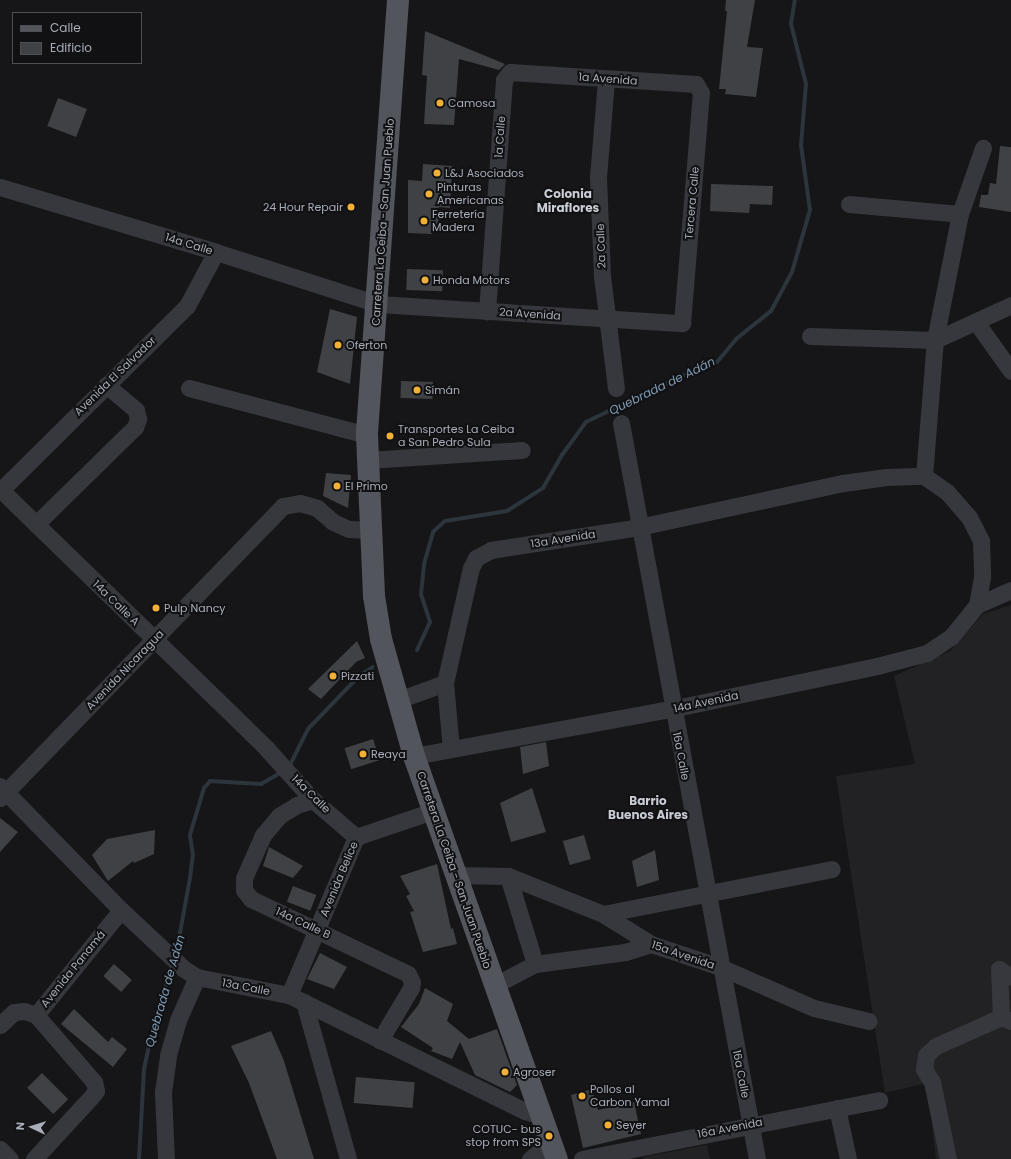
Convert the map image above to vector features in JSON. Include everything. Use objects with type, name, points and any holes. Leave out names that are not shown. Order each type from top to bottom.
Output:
[{"type":"main road","name":"Carretera La Ceiba - San Juan Pueblo","points":[[398,0],[368,435],[370,530],[374,596],[381,639],[414,756],[554,1151]]},
{"type":"street","name":"1a Avenida","points":[[521,71],[606,80],[696,84]]},
{"type":"street","name":"1a Calle","points":[[487,311],[504,80],[510,72],[521,71]]},
{"type":"street","name":"2a Calle","points":[[606,80],[598,177],[606,320],[616,388]]},
{"type":"street","name":"Tercera Calle","points":[[682,324],[701,93],[696,84]]},
{"type":"street","points":[[977,605],[982,577],[981,541],[969,517],[948,492],[924,476],[935,340],[960,214],[983,148]]},
{"type":"street","name":"14a Calle","points":[[0,187],[216,252],[378,304]]},
{"type":"street","points":[[849,204],[960,214]]},
{"type":"street","name":"Avenida El Salvador","points":[[0,490],[187,306],[216,252]]},
{"type":"street","name":"2a Avenida","points":[[378,304],[682,324]]},
{"type":"street","points":[[810,336],[935,340],[1011,305]]},
{"type":"street","points":[[976,322],[1011,371]]},
{"type":"street","points":[[36,524],[135,427],[138,419],[136,410],[106,385]]},
{"type":"street","points":[[190,388],[368,435]]},
{"type":"street","name":"16a Calle","points":[[620,423],[720,967],[757,1159]]},
{"type":"street","points":[[368,460],[522,450]]},
{"type":"street","name":"13a Avenida","points":[[450,749],[445,683],[471,568],[480,555],[491,550],[639,527],[843,483],[887,477],[924,476]]},
{"type":"street","name":"14a Calle A","points":[[0,490],[267,749]]},
{"type":"street","name":"Avenida Nicaragua","points":[[2,792],[154,640],[283,506],[300,503],[317,508],[333,522],[349,529],[370,530]]},
{"type":"street","points":[[977,605],[1011,590]]},
{"type":"street","name":"14a Avenida","points":[[414,756],[672,709],[877,666],[927,653],[951,637],[977,605]]},
{"type":"street","points":[[398,700],[445,683]]},
{"type":"street","name":"14a Calle","points":[[267,749],[313,800],[356,837]]},
{"type":"street","points":[[2,792],[121,910],[191,973],[168,1055],[163,1092],[166,1159]]},
{"type":"street","name":"14a Calle B","points":[[313,800],[297,805],[279,816],[263,835],[244,878],[244,890],[251,899],[317,929],[408,974],[412,982],[411,988],[380,1040]]},
{"type":"street","name":"Avenida Belice","points":[[296,998],[317,929],[356,837],[433,811]]},
{"type":"street","points":[[603,914],[832,868]]},
{"type":"street","name":"15a Avenida","points":[[456,875],[508,876],[603,914],[651,944],[720,967],[814,1008],[868,1021]]},
{"type":"street","points":[[508,876],[535,964]]},
{"type":"street","name":"Avenida Panamá","points":[[0,1025],[14,1012],[24,1011],[36,1015],[121,910]]},
{"type":"street","points":[[495,985],[535,964],[625,952],[651,944]]},
{"type":"street","points":[[948,1159],[932,1082],[924,1069],[926,1055],[936,1046],[1006,1019],[999,969],[1011,977]]},
{"type":"street","name":"13a Calle","points":[[191,973],[296,998],[525,1111],[542,1116]]},
{"type":"street","points":[[296,998],[348,1159]]},
{"type":"street","points":[[34,1159],[96,1091],[94,1082],[36,1015]]},
{"type":"street","name":"16a Avenida","points":[[582,1159],[750,1124],[879,1100]]},
{"type":"street","points":[[837,1108],[848,1159]]},
{"type":"street","points":[[0,1149],[10,1159]]},
{"type":"street","points":[[530,1159],[554,1151]]},
{"type":"shaded area","points":[[1011,605],[1011,1159],[936,1159],[927,1083],[885,1093],[836,776],[915,764],[894,676],[950,651],[983,614]]},
{"type":"shaded area","points":[[707,1145],[710,1159],[643,1159],[643,1157]]},
{"type":"building","points":[[726,0],[755,0],[747,47],[763,48],[756,97],[725,94],[726,89],[719,89],[727,11],[725,11]]},
{"type":"building","points":[[425,31],[505,64],[499,70],[459,59],[454,125],[424,124],[427,76],[422,75]]},
{"type":"building","points":[[58,98],[87,109],[76,137],[47,126]]},
{"type":"building","points":[[1000,146],[1011,147],[1011,212],[979,207],[981,195],[988,195],[990,183],[996,184]]},
{"type":"building","points":[[423,164],[452,166],[450,208],[439,207],[438,228],[432,227],[432,234],[408,233],[408,180],[422,181]]},
{"type":"building","points":[[711,184],[773,186],[772,205],[750,204],[749,213],[710,211]]},
{"type":"building","name":"Honda Motors","points":[[407,269],[443,270],[442,291],[406,290]]},
{"type":"building","name":"Oferton","points":[[330,309],[357,317],[350,384],[317,372]]},
{"type":"building","name":"Símán","points":[[401,381],[433,382],[432,399],[400,398]]},
{"type":"building","name":"El Primo","points":[[326,473],[351,475],[348,508],[323,496]]},
{"type":"building","name":"Pizzati","points":[[357,641],[365,658],[356,662],[321,699],[308,689]]},
{"type":"building","name":"Reaya","points":[[373,739],[380,760],[351,769],[344,748]]},
{"type":"building","points":[[546,742],[549,766],[523,774],[520,747]]},
{"type":"building","points":[[532,788],[546,832],[511,842],[500,803]]},
{"type":"building","points":[[0,818],[18,832],[0,852]]},
{"type":"building","points":[[155,830],[154,854],[134,863],[133,861],[108,881],[92,855],[107,839]]},
{"type":"building","points":[[584,835],[591,859],[570,865],[563,841]]},
{"type":"building","points":[[269,847],[303,866],[293,878],[263,866]]},
{"type":"building","points":[[655,850],[659,880],[637,887],[632,861]]},
{"type":"building","points":[[437,864],[451,929],[453,928],[457,944],[423,952],[410,912],[414,911],[406,896],[410,894],[400,876]]},
{"type":"building","points":[[293,886],[316,895],[310,911],[287,902]]},
{"type":"building","points":[[320,953],[347,967],[334,989],[307,979]]},
{"type":"building","points":[[114,964],[132,980],[121,992],[103,976]]},
{"type":"building","points":[[425,988],[453,1004],[447,1021],[469,1039],[497,1029],[517,1085],[510,1092],[475,1075],[460,1042],[452,1059],[431,1051],[433,1048],[401,1027],[419,1004]]},
{"type":"building","points":[[74,1009],[108,1042],[112,1037],[127,1049],[113,1067],[61,1024]]},
{"type":"building","points":[[271,1031],[284,1061],[314,1159],[277,1159],[249,1083],[231,1046]]},
{"type":"building","points":[[42,1073],[68,1099],[53,1114],[27,1088]]},
{"type":"building","points":[[356,1077],[415,1082],[413,1108],[354,1103]]},
{"type":"building","name":"Seyer","points":[[592,1089],[598,1110],[634,1102],[641,1134],[583,1148],[571,1095]]},
{"type":"waterway","name":"Quebrada de Adán","points":[[417,650],[430,622],[421,594],[424,564],[433,532],[445,521],[507,511],[543,488],[562,455],[586,422],[680,377],[717,362],[736,339],[771,311],[792,272],[810,210],[801,145],[806,84],[791,24],[795,0]]},
{"type":"waterway","name":"Quebrada de Adán","points":[[289,767],[308,729],[357,678],[373,667]]},
{"type":"waterway","name":"Quebrada de Adán","points":[[176,955],[193,855],[190,835],[204,788],[210,781],[261,784],[282,772]]},
{"type":"waterway","name":"Quebrada de Adán","points":[[139,1159],[144,1069],[156,1014],[173,965]]},
{"type":"place","name":"Camosa","points":[[440,103]]},
{"type":"place","name":"L&J Asociados","points":[[437,173]]},
{"type":"place","name":"Pinturas Americanas","points":[[429,194]]},
{"type":"place","name":"24 Hour Repair","points":[[351,207]]},
{"type":"place","name":"Ferretería Madera","points":[[424,221]]},
{"type":"place","name":"Honda Motors","points":[[425,280]]},
{"type":"place","name":"Oferton","points":[[338,345]]},
{"type":"place","name":"Símán","points":[[417,390]]},
{"type":"place","name":"Transportes La Ceiba a San Pedro Sula","points":[[390,436]]},
{"type":"place","name":"El Primo","points":[[337,486]]},
{"type":"place","name":"Pulp Nancy","points":[[156,608]]},
{"type":"place","name":"Pizzati","points":[[333,676]]},
{"type":"place","name":"Reaya","points":[[363,754]]},
{"type":"place","name":"Agroser","points":[[505,1072]]},
{"type":"place","name":"Pollos al Carbon Yamal","points":[[582,1096]]},
{"type":"place","name":"Seyer","points":[[608,1125]]},
{"type":"place","name":"COTUC- bus stop from SPS","points":[[549,1136]]},
{"type":"district","name":"Colonia Miraflores","points":[[568,201]]},
{"type":"district","name":"Barrio Buenos Aires","points":[[648,808]]}]
